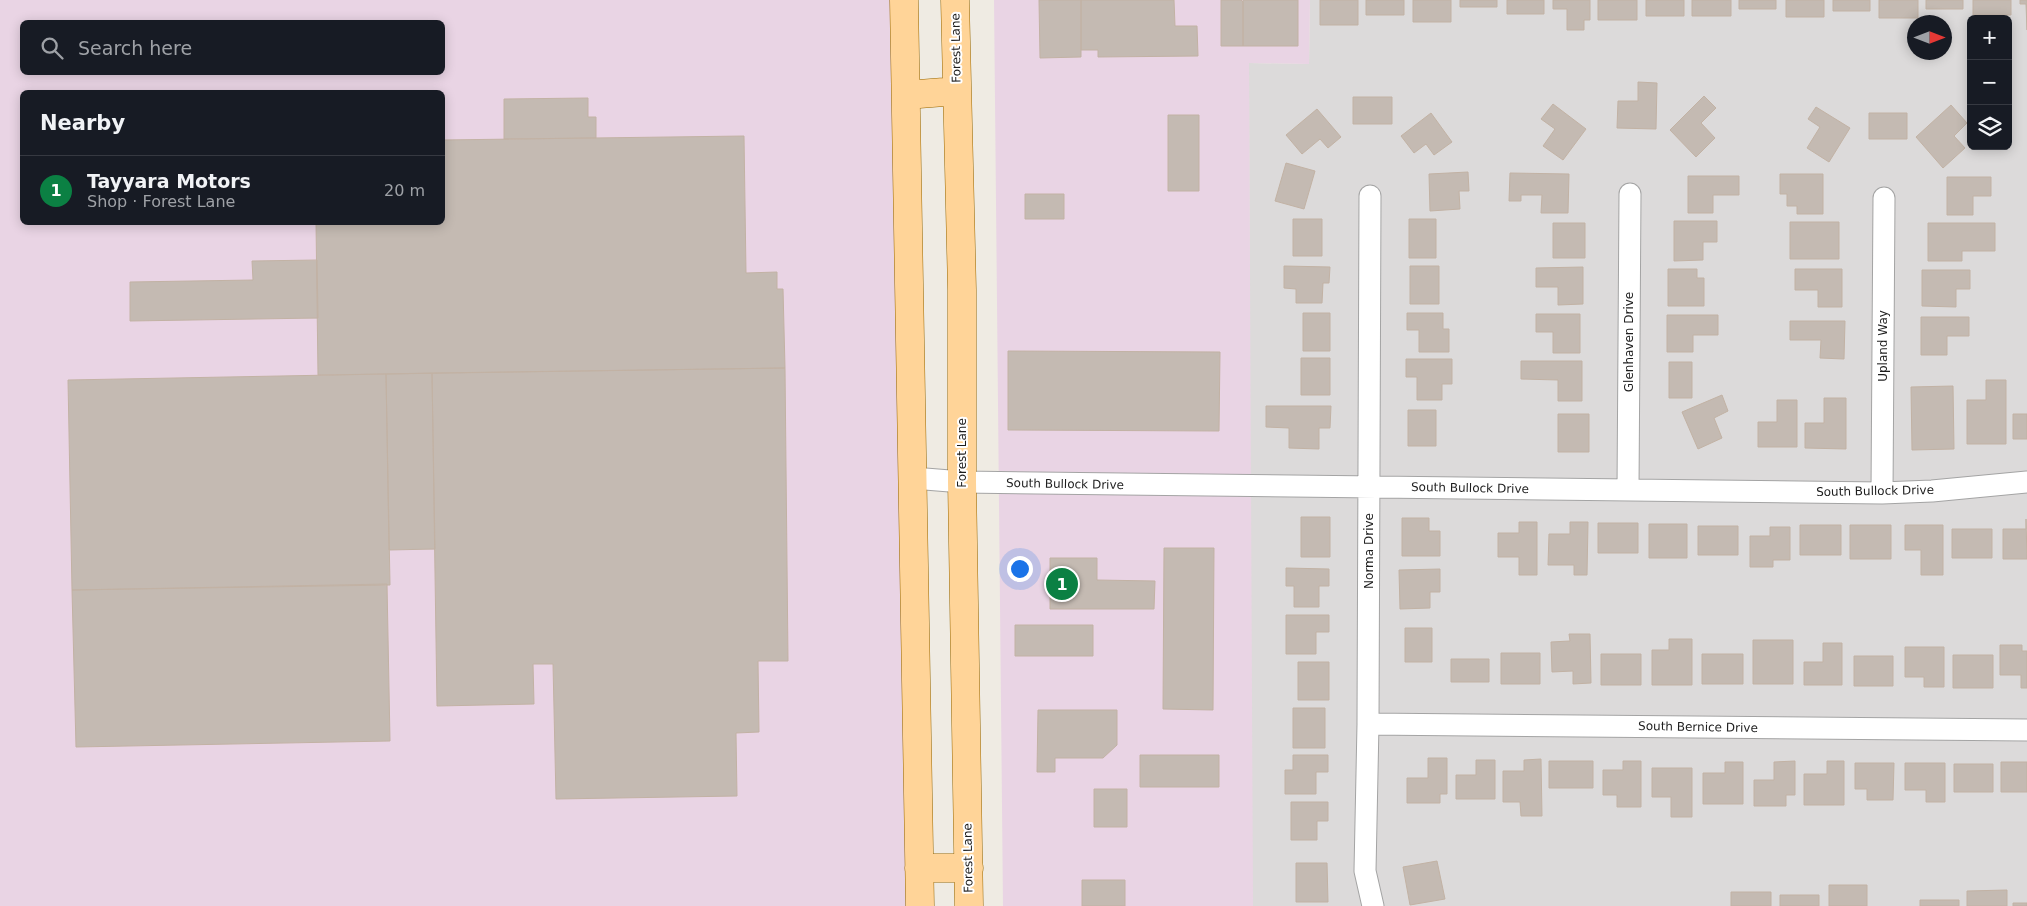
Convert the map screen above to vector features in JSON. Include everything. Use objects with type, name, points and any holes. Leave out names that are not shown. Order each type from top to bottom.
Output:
[{"type":"main road","points":[[904,0],[920,906]]},
{"type":"main road","name":"Forest Lane","points":[[955,0],[962,290],[962,482],[969,906]]},
{"type":"main road","points":[[906,95],[957,91]]},
{"type":"main road","points":[[919,868],[969,868]]},
{"type":"street","name":"Glenhaven Drive","points":[[1628,490],[1630,194]]},
{"type":"street","name":"Norma Drive","points":[[1370,196],[1368,724],[1365,871],[1373,906]]},
{"type":"street","name":"Upland Way","points":[[1882,493],[1884,198]]},
{"type":"street","name":"South Bullock Drive","points":[[913,478],[962,482],[1882,493],[1932,491],[2027,482]]},
{"type":"street","name":"South Bernice Drive","points":[[1368,724],[2027,730]]},
{"type":"shaded area","points":[[0,0],[907,0],[917,906],[0,906]]},
{"type":"shaded area","points":[[994,0],[1310,0],[1309,64],[1249,63],[1253,906],[1003,906]]},
{"type":"shaded area","points":[[1310,0],[2027,0],[2027,906],[1251,906],[1249,63],[1309,64]]},
{"type":"building","points":[[1039,0],[1081,0],[1081,57],[1040,58]]},
{"type":"building","points":[[1081,0],[1174,0],[1175,26],[1197,26],[1198,56],[1098,57],[1098,50],[1081,50]]},
{"type":"building","points":[[1221,0],[1241,0],[1243,2],[1243,46],[1221,46]]},
{"type":"building","points":[[1243,0],[1298,0],[1298,46],[1243,46]]},
{"type":"building","points":[[1320,0],[1358,0],[1358,25],[1320,25]]},
{"type":"building","points":[[1366,0],[1404,0],[1404,15],[1366,15]]},
{"type":"building","points":[[1413,0],[1451,0],[1451,22],[1413,22]]},
{"type":"building","points":[[1460,0],[1497,0],[1497,7],[1460,7]]},
{"type":"building","points":[[1507,0],[1544,0],[1544,14],[1507,14]]},
{"type":"building","points":[[1553,0],[1590,0],[1590,20],[1584,20],[1584,30],[1567,30],[1567,9],[1553,9]]},
{"type":"building","points":[[1598,0],[1637,0],[1637,20],[1598,20]]},
{"type":"building","points":[[1646,0],[1684,0],[1684,16],[1646,16]]},
{"type":"building","points":[[1692,0],[1731,0],[1731,16],[1692,16]]},
{"type":"building","points":[[1739,0],[1776,0],[1776,9],[1739,9]]},
{"type":"building","points":[[1786,0],[1824,0],[1824,17],[1786,17]]},
{"type":"building","points":[[1833,0],[1870,0],[1870,11],[1833,11]]},
{"type":"building","points":[[1879,0],[1918,0],[1918,15],[1907,15],[1907,18],[1879,18]]},
{"type":"building","points":[[1926,0],[1963,0],[1963,9],[1926,9]]},
{"type":"building","points":[[1973,0],[2011,0],[2011,15],[1973,15]]},
{"type":"building","points":[[2020,0],[2027,0],[2027,30],[2026,4],[2020,4]]},
{"type":"building","points":[[1638,82],[1657,83],[1656,129],[1617,128],[1618,101],[1638,101]]},
{"type":"building","points":[[1704,96],[1716,108],[1701,123],[1715,138],[1696,157],[1670,130]]},
{"type":"building","points":[[1353,97],[1392,97],[1392,124],[1353,124]]},
{"type":"building","points":[[588,98],[588,117],[596,117],[596,138],[504,139],[504,99]]},
{"type":"building","points":[[1553,104],[1586,129],[1563,160],[1543,146],[1555,129],[1541,119]]},
{"type":"building","points":[[1951,105],[1967,123],[1954,136],[1965,148],[1943,168],[1916,137]]},
{"type":"building","points":[[1816,107],[1850,128],[1829,162],[1807,148],[1820,127],[1808,119]]},
{"type":"building","points":[[1317,109],[1341,137],[1328,148],[1320,139],[1302,154],[1286,135]]},
{"type":"building","points":[[1431,113],[1452,142],[1434,155],[1426,144],[1414,153],[1401,136]]},
{"type":"building","points":[[1869,113],[1907,113],[1907,139],[1869,139]]},
{"type":"building","points":[[1168,115],[1199,115],[1199,191],[1168,191]]},
{"type":"building","points":[[744,136],[746,273],[777,272],[777,289],[783,289],[785,368],[318,375],[316,225],[445,225],[445,140]]},
{"type":"building","points":[[1286,163],[1315,171],[1304,209],[1275,201]]},
{"type":"building","points":[[1468,172],[1469,191],[1459,191],[1460,209],[1430,211],[1429,174]]},
{"type":"building","points":[[1510,173],[1569,174],[1568,213],[1541,213],[1542,195],[1521,195],[1521,201],[1509,201]]},
{"type":"building","points":[[1780,174],[1823,174],[1823,214],[1797,214],[1797,206],[1787,206],[1787,194],[1780,194]]},
{"type":"building","points":[[1688,176],[1739,176],[1739,195],[1713,195],[1713,213],[1688,213]]},
{"type":"building","points":[[1947,177],[1991,177],[1991,196],[1973,196],[1973,215],[1947,215]]},
{"type":"building","points":[[1025,194],[1064,194],[1064,219],[1025,219]]},
{"type":"building","points":[[1293,219],[1322,219],[1322,256],[1293,256]]},
{"type":"building","points":[[1409,219],[1436,219],[1436,258],[1409,258]]},
{"type":"building","points":[[1674,221],[1717,221],[1717,242],[1703,242],[1703,260],[1674,261]]},
{"type":"building","points":[[1790,222],[1839,222],[1839,259],[1790,259]]},
{"type":"building","points":[[1553,223],[1585,223],[1585,258],[1553,258]]},
{"type":"building","points":[[1928,223],[1995,223],[1995,251],[1962,251],[1962,261],[1928,261]]},
{"type":"building","points":[[317,260],[318,318],[130,321],[130,282],[253,280],[252,261]]},
{"type":"building","points":[[1284,266],[1330,267],[1329,283],[1323,283],[1322,303],[1296,303],[1296,289],[1284,288]]},
{"type":"building","points":[[1410,266],[1439,266],[1439,304],[1410,304]]},
{"type":"building","points":[[1583,267],[1583,304],[1558,305],[1558,287],[1536,287],[1536,268]]},
{"type":"building","points":[[1668,269],[1697,269],[1697,278],[1704,278],[1704,306],[1668,306]]},
{"type":"building","points":[[1795,269],[1842,269],[1842,307],[1818,307],[1818,290],[1795,290]]},
{"type":"building","points":[[1922,270],[1970,270],[1970,289],[1956,289],[1956,307],[1922,306]]},
{"type":"building","points":[[1303,313],[1330,313],[1330,351],[1303,351]]},
{"type":"building","points":[[1407,313],[1443,313],[1443,329],[1449,329],[1449,352],[1419,352],[1419,330],[1407,330]]},
{"type":"building","points":[[1536,314],[1580,314],[1580,353],[1553,353],[1553,332],[1536,332]]},
{"type":"building","points":[[1667,315],[1718,315],[1718,335],[1693,335],[1693,352],[1667,352]]},
{"type":"building","points":[[1921,317],[1969,317],[1969,336],[1947,336],[1947,355],[1921,355]]},
{"type":"building","points":[[1790,321],[1845,321],[1844,359],[1820,358],[1821,340],[1790,340]]},
{"type":"building","points":[[1008,351],[1220,352],[1219,431],[1008,430]]},
{"type":"building","points":[[1301,358],[1330,358],[1330,395],[1301,395]]},
{"type":"building","points":[[1406,359],[1452,359],[1452,384],[1442,384],[1442,400],[1417,400],[1417,377],[1406,377]]},
{"type":"building","points":[[1521,361],[1582,361],[1582,401],[1558,401],[1558,380],[1521,379]]},
{"type":"building","points":[[1669,362],[1692,362],[1692,398],[1669,398]]},
{"type":"building","points":[[785,368],[788,661],[758,661],[759,732],[736,733],[737,796],[556,799],[553,664],[533,664],[534,704],[437,706],[432,373]]},
{"type":"building","points":[[432,373],[435,549],[389,550],[386,374]]},
{"type":"building","points":[[386,374],[390,585],[72,590],[68,380]]},
{"type":"building","points":[[1986,380],[2006,380],[2006,444],[1967,444],[1967,400],[1986,400]]},
{"type":"building","points":[[1953,386],[1954,449],[1912,450],[1911,387]]},
{"type":"building","points":[[1722,395],[1728,411],[1714,418],[1722,438],[1698,449],[1682,412]]},
{"type":"building","points":[[1824,398],[1846,398],[1846,449],[1805,448],[1805,423],[1824,423]]},
{"type":"building","points":[[1777,400],[1797,400],[1797,447],[1758,447],[1758,422],[1777,422]]},
{"type":"building","points":[[1266,406],[1331,406],[1330,428],[1319,428],[1319,449],[1289,448],[1289,428],[1266,427]]},
{"type":"building","points":[[1408,410],[1436,410],[1436,446],[1408,446]]},
{"type":"building","points":[[1558,414],[1589,414],[1589,452],[1558,452]]},
{"type":"building","points":[[2013,414],[2027,414],[2027,439],[2013,439]]},
{"type":"building","points":[[1301,517],[1330,517],[1330,557],[1301,557]]},
{"type":"building","points":[[1402,518],[1429,518],[1429,531],[1440,531],[1440,556],[1402,556]]},
{"type":"building","points":[[2026,519],[2027,559],[2003,559],[2003,529],[2026,529]]},
{"type":"building","points":[[1519,522],[1537,522],[1537,575],[1519,575],[1519,557],[1498,557],[1498,533],[1519,533]]},
{"type":"building","points":[[1570,522],[1588,522],[1587,575],[1574,575],[1574,565],[1548,565],[1549,534],[1570,534]]},
{"type":"building","points":[[1598,523],[1638,523],[1638,553],[1598,553]]},
{"type":"building","points":[[1649,524],[1687,524],[1687,558],[1649,558]]},
{"type":"building","points":[[1800,525],[1841,525],[1841,555],[1800,555]]},
{"type":"building","points":[[1850,525],[1891,525],[1891,559],[1850,559]]},
{"type":"building","points":[[1905,525],[1943,525],[1943,575],[1921,575],[1921,550],[1905,550]]},
{"type":"building","points":[[1698,526],[1738,526],[1738,555],[1698,555]]},
{"type":"building","points":[[1770,527],[1790,527],[1790,560],[1773,560],[1773,567],[1750,567],[1750,536],[1770,536]]},
{"type":"building","points":[[1952,529],[1992,529],[1992,558],[1952,558]]},
{"type":"building","points":[[1164,548],[1214,548],[1213,710],[1163,709]]},
{"type":"building","points":[[1050,558],[1097,558],[1097,580],[1155,581],[1154,609],[1050,609]]},
{"type":"building","points":[[1286,568],[1329,569],[1329,586],[1319,586],[1319,607],[1294,607],[1294,586],[1286,586]]},
{"type":"building","points":[[1440,569],[1440,592],[1430,592],[1430,608],[1400,609],[1399,570]]},
{"type":"building","points":[[387,584],[390,741],[76,747],[72,590]]},
{"type":"building","points":[[1286,615],[1329,615],[1329,632],[1316,632],[1316,654],[1286,654]]},
{"type":"building","points":[[1015,625],[1093,625],[1093,656],[1015,656]]},
{"type":"building","points":[[1405,628],[1432,628],[1432,662],[1405,662]]},
{"type":"building","points":[[1569,634],[1590,634],[1591,683],[1573,684],[1573,671],[1552,672],[1551,642],[1570,641]]},
{"type":"building","points":[[1669,639],[1692,639],[1692,685],[1652,685],[1652,650],[1669,650]]},
{"type":"building","points":[[1753,640],[1793,640],[1793,684],[1753,684]]},
{"type":"building","points":[[1823,643],[1842,643],[1842,685],[1804,685],[1804,662],[1823,662]]},
{"type":"building","points":[[2000,645],[2022,645],[2022,651],[2027,651],[2027,688],[2021,688],[2021,675],[2000,675]]},
{"type":"building","points":[[1905,647],[1944,647],[1944,687],[1924,687],[1924,677],[1905,677]]},
{"type":"building","points":[[1501,653],[1540,653],[1540,684],[1501,684]]},
{"type":"building","points":[[1601,654],[1641,654],[1641,685],[1601,685]]},
{"type":"building","points":[[1702,654],[1743,654],[1743,684],[1702,684]]},
{"type":"building","points":[[1953,655],[1993,655],[1993,688],[1953,688]]},
{"type":"building","points":[[1854,656],[1893,656],[1893,686],[1854,686]]},
{"type":"building","points":[[1451,659],[1489,659],[1489,682],[1451,682]]},
{"type":"building","points":[[1298,662],[1329,662],[1329,700],[1298,700]]},
{"type":"building","points":[[1293,708],[1325,708],[1325,748],[1293,748]]},
{"type":"building","points":[[1038,710],[1117,710],[1117,745],[1103,758],[1055,758],[1055,772],[1037,772]]},
{"type":"building","points":[[1140,755],[1219,755],[1219,787],[1140,787]]},
{"type":"building","points":[[1293,755],[1328,755],[1328,772],[1316,772],[1316,794],[1285,794],[1285,770],[1293,770]]},
{"type":"building","points":[[1428,758],[1447,758],[1447,794],[1440,794],[1440,803],[1407,803],[1407,778],[1428,778]]},
{"type":"building","points":[[1541,759],[1542,816],[1521,816],[1520,802],[1503,802],[1503,771],[1524,771],[1524,760]]},
{"type":"building","points":[[1476,760],[1495,760],[1495,799],[1456,799],[1456,775],[1476,775]]},
{"type":"building","points":[[1549,761],[1593,761],[1593,788],[1549,788]]},
{"type":"building","points":[[1623,761],[1641,761],[1641,807],[1617,807],[1617,795],[1603,795],[1603,770],[1623,770]]},
{"type":"building","points":[[1795,761],[1795,795],[1786,795],[1786,806],[1754,806],[1754,780],[1774,780],[1774,762]]},
{"type":"building","points":[[1827,761],[1844,761],[1844,805],[1804,805],[1804,774],[1827,774]]},
{"type":"building","points":[[1725,762],[1743,762],[1743,804],[1703,804],[1703,773],[1725,773]]},
{"type":"building","points":[[2001,762],[2027,762],[2027,792],[2001,792]]},
{"type":"building","points":[[1855,763],[1894,763],[1893,800],[1867,800],[1867,789],[1855,789]]},
{"type":"building","points":[[1905,763],[1945,763],[1945,802],[1926,802],[1926,790],[1905,790]]},
{"type":"building","points":[[1954,764],[1993,764],[1993,792],[1954,792]]},
{"type":"building","points":[[1652,768],[1692,768],[1692,817],[1671,817],[1671,797],[1652,797]]},
{"type":"building","points":[[1094,789],[1127,789],[1127,827],[1094,827]]},
{"type":"building","points":[[1291,802],[1328,802],[1328,821],[1317,821],[1317,840],[1291,840]]},
{"type":"building","points":[[1437,861],[1445,899],[1410,905],[1403,867]]},
{"type":"building","points":[[1296,863],[1327,863],[1328,902],[1296,902]]},
{"type":"building","points":[[1082,880],[1125,880],[1125,906],[1082,906]]},
{"type":"building","points":[[1829,885],[1867,885],[1867,906],[1829,906]]},
{"type":"building","points":[[2007,890],[2007,906],[1967,906],[1967,891]]},
{"type":"building","points":[[1731,892],[1771,892],[1771,906],[1731,906]]},
{"type":"building","points":[[1780,895],[1819,895],[1819,906],[1780,906]]},
{"type":"building","points":[[1920,900],[1959,900],[1959,906],[1920,906]]},
{"type":"building","points":[[2013,903],[2027,903],[2027,906],[2013,906]]},
{"type":"place","name":"Tayyara Motors","points":[[1062,584]]}]
